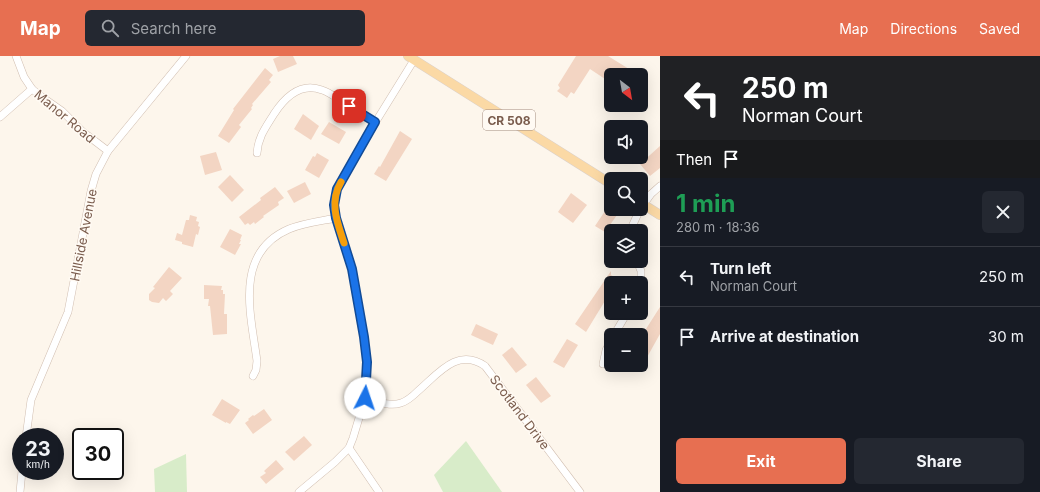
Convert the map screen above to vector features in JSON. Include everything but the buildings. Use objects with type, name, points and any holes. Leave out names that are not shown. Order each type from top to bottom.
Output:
[{"type":"main road","name":"CR 508","points":[[411,58],[604,180]]},
{"type":"main road","points":[[648,209],[660,215]]},
{"type":"street","name":"Manor Road","points":[[16,56],[24,77],[32,88],[62,111],[83,132],[108,151]]},
{"type":"street","name":"Hillside Avenue","points":[[27,428],[31,400],[68,312],[91,191],[96,174],[108,151],[186,56]]},
{"type":"street","points":[[299,492],[335,462],[349,448],[365,398],[367,362],[364,337],[352,269],[336,218],[334,205],[337,189],[411,58]]},
{"type":"street","points":[[257,153],[261,134],[281,103],[292,93],[305,88],[311,87],[324,90],[375,122]]},
{"type":"street","points":[[0,117],[32,88]]},
{"type":"street","points":[[648,198],[660,186]]},
{"type":"street","points":[[253,376],[256,370],[257,361],[249,302],[249,289],[252,270],[256,260],[269,242],[287,230],[298,226],[336,218]]},
{"type":"street","points":[[602,364],[604,357]]},
{"type":"street","name":"Scotland Drive","points":[[365,398],[392,405],[402,403],[412,397],[446,366],[453,362],[468,359],[480,363],[485,366],[580,492]]},
{"type":"street","points":[[349,448],[379,492]]},
{"type":"street","points":[[20,492],[21,480]]},
{"type":"green space","points":[[466,441],[502,492],[443,492],[434,475]]},
{"type":"green space","points":[[186,454],[187,492],[155,492],[154,469]]},
{"type":"slow traffic","points":[[341,182],[337,189],[334,205],[336,218],[344,243]]},
{"type":"route","points":[[349,106],[375,122],[337,189],[334,205],[336,218],[352,269],[364,337],[367,362],[365,398]]}]
